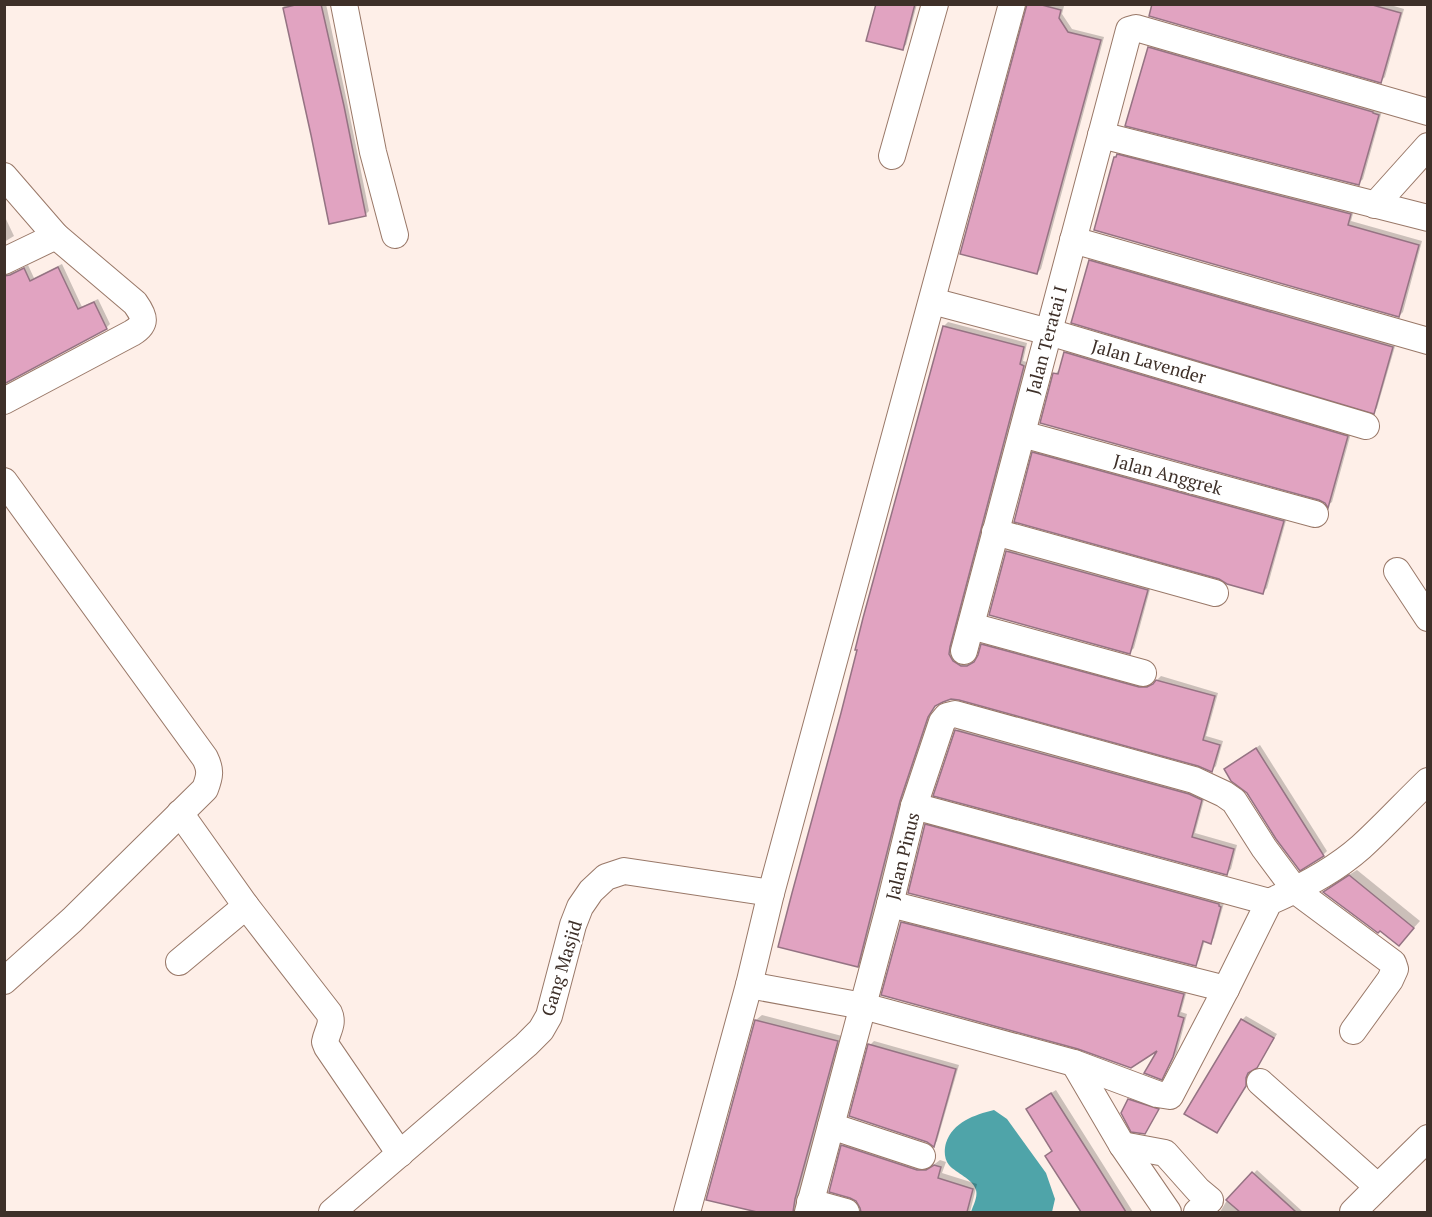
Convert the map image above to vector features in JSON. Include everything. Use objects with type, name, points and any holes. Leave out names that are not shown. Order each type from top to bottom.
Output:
[{"type":"street","points":[[344,4],[373,152],[395,235]]},
{"type":"street","points":[[892,156],[935,4]]},
{"type":"street","points":[[687,1212],[749,985],[748,889],[932,301],[1012,4]]},
{"type":"street","name":"Jalan Teratai I","points":[[964,651],[1129,30],[1136,28],[1428,112]]},
{"type":"street","points":[[1101,135],[1428,218]]},
{"type":"street","points":[[1375,205],[1428,146]]},
{"type":"street","points":[[4,176],[57,236],[135,303],[142,312],[143,320],[140,328],[132,333],[4,401]]},
{"type":"street","points":[[4,261],[57,236]]},
{"type":"street","points":[[1073,240],[1428,341]]},
{"type":"street","name":"Jalan Lavender","points":[[932,301],[1048,332],[1366,426]]},
{"type":"street","name":"Jalan Anggrek","points":[[1022,434],[1316,514]]},
{"type":"street","points":[[4,481],[208,765],[210,776],[205,789],[72,920],[4,981]]},
{"type":"street","points":[[995,532],[1215,593]]},
{"type":"street","points":[[1397,571],[1428,618]]},
{"type":"street","points":[[970,626],[1143,672]]},
{"type":"street","name":"Jalan Pinus","points":[[809,1207],[914,806],[942,722],[947,716],[955,714],[1194,780],[1224,794],[1234,801],[1264,848],[1296,891]]},
{"type":"street","points":[[914,806],[1269,902],[1296,891],[1359,848],[1428,781]]},
{"type":"street","points":[[180,813],[246,906],[329,1013],[331,1025],[325,1042],[327,1047],[400,1154]]},
{"type":"street","name":"Gang Masjid","points":[[332,1212],[541,1030],[549,1016],[573,925],[580,907],[591,891],[606,877],[624,871],[748,889]]},
{"type":"street","points":[[1296,891],[1393,963],[1395,969],[1390,980],[1353,1031]]},
{"type":"street","points":[[749,985],[863,1006],[1074,1063],[1156,1095],[1170,1096],[1269,902]]},
{"type":"street","points":[[890,904],[1226,989]]},
{"type":"street","points":[[179,962],[246,906]]},
{"type":"street","points":[[1074,1063],[1122,1145],[1168,1212]]},
{"type":"street","points":[[1260,1082],[1378,1186]]},
{"type":"street","points":[[831,1126],[922,1156]]},
{"type":"street","points":[[1353,1212],[1428,1138]]},
{"type":"street","points":[[1122,1145],[1165,1153],[1198,1190],[1209,1208]]},
{"type":"street","points":[[809,1207],[846,1212]]},
{"type":"water","points":[[994,1110],[1007,1119],[1046,1173],[1055,1199],[1052,1212],[971,1212],[976,1190],[971,1182],[947,1163],[945,1146],[949,1136],[965,1120]]},
{"type":"building","points":[[299,4],[321,4],[366,216],[329,224],[283,8]]},
{"type":"building","points":[[876,4],[915,4],[903,50],[866,41]]},
{"type":"building","points":[[1027,4],[1038,4],[1061,10],[1059,18],[1068,32],[1101,40],[1037,274],[960,254]]},
{"type":"building","points":[[1152,4],[1369,4],[1401,13],[1381,83],[1149,16]]},
{"type":"building","points":[[1148,47],[1379,115],[1359,185],[1125,126]]},
{"type":"building","points":[[1117,154],[1351,214],[1348,225],[1419,245],[1399,317],[1094,230],[1114,157]]},
{"type":"building","points":[[1089,260],[1393,347],[1374,414],[1071,323]]},
{"type":"building","points":[[58,267],[78,309],[94,302],[107,329],[4,384],[4,276],[24,268],[30,281]]},
{"type":"building","points":[[943,326],[1024,347],[1020,364],[1024,366],[950,647],[949,654],[953,661],[961,666],[974,662],[981,644],[1139,687],[1147,687],[1156,680],[1215,696],[1203,740],[1220,745],[1212,772],[1198,766],[959,700],[951,699],[935,706],[928,717],[900,801],[858,967],[778,947],[841,713],[863,618]]},
{"type":"building","points":[[1064,352],[1348,436],[1328,508],[1319,500],[1040,423],[1053,373],[1058,374]]},
{"type":"building","points":[[1032,452],[1284,521],[1263,594],[1227,584],[1219,579],[1014,522]]},
{"type":"building","points":[[1006,551],[1148,590],[1130,654],[989,615]]},
{"type":"building","points":[[955,730],[1189,794],[1202,800],[1192,837],[1234,849],[1227,875],[933,796]]},
{"type":"building","points":[[1256,748],[1324,856],[1300,871],[1276,839],[1247,793],[1231,781],[1224,769]]},
{"type":"building","points":[[925,824],[1219,904],[1221,907],[1211,944],[1203,941],[1196,966],[908,893]]},
{"type":"building","points":[[1349,875],[1414,928],[1399,946],[1323,892]]},
{"type":"building","points":[[901,922],[1184,994],[1178,1016],[1184,1018],[1173,1057],[1162,1080],[1144,1073],[1157,1051],[1131,1068],[1078,1049],[881,995]]},
{"type":"building","points":[[1241,1019],[1274,1038],[1257,1068],[1248,1073],[1246,1086],[1217,1133],[1184,1114]]},
{"type":"building","points":[[755,1020],[838,1041],[793,1212],[757,1212],[706,1200]]},
{"type":"building","points":[[868,1044],[956,1069],[934,1147],[927,1142],[849,1116]]},
{"type":"building","points":[[1051,1093],[1126,1212],[1081,1212],[1045,1156],[1052,1151],[1026,1109]]},
{"type":"building","points":[[1128,1099],[1159,1109],[1145,1134],[1131,1132],[1121,1113]]},
{"type":"building","points":[[841,1145],[917,1170],[926,1170],[934,1165],[941,1167],[938,1178],[973,1189],[967,1212],[861,1212],[856,1201],[829,1192]]},
{"type":"building","points":[[1252,1172],[1296,1212],[1240,1212],[1226,1200]]}]
